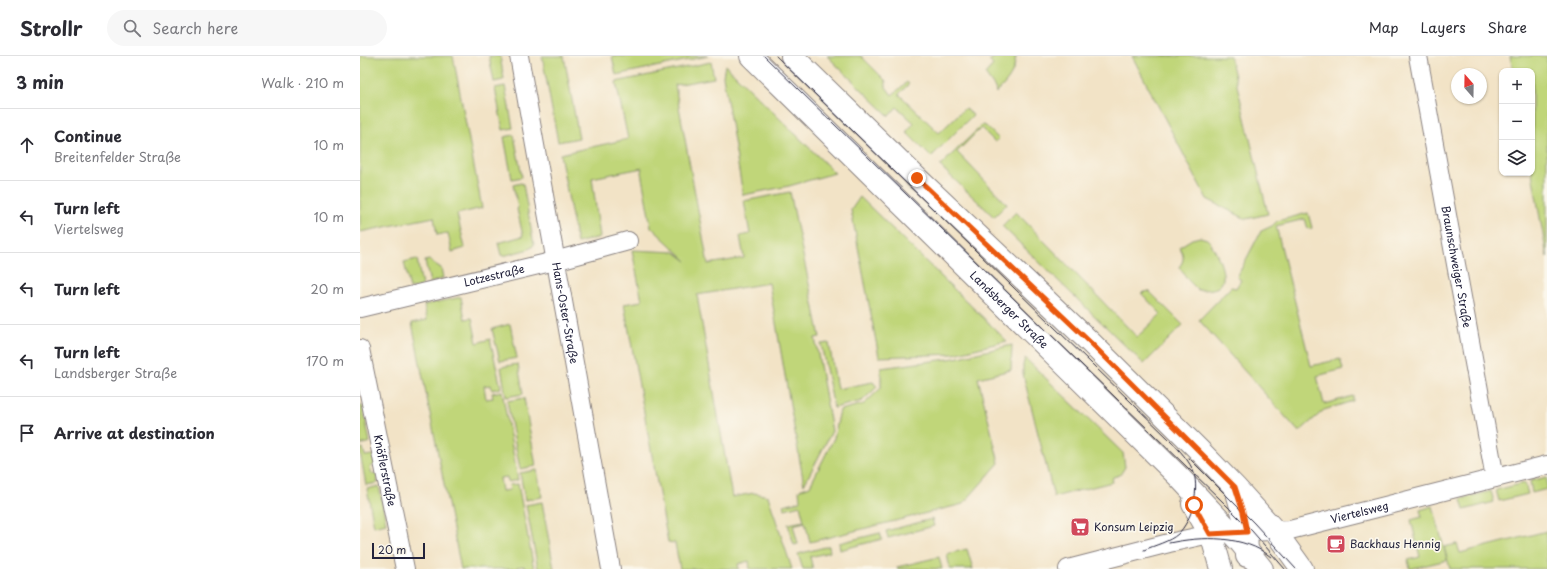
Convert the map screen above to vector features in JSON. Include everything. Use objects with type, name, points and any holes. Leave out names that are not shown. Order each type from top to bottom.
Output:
[{"type":"main road","name":"Landsberger Straße","points":[[751,56],[1170,468],[1236,544],[1262,569]]},
{"type":"main road","points":[[792,56],[917,178],[1091,343],[1235,487],[1274,530],[1302,569]]},
{"type":"main road","points":[[1221,569],[1236,544],[1243,512],[1235,487]]},
{"type":"street","name":"Hans-Oster-Straße","points":[[518,56],[611,569]]},
{"type":"street","name":"Braunschweiger Straße","points":[[1418,56],[1495,478]]},
{"type":"street","name":"Lotzestraße","points":[[360,308],[555,262],[628,241]]},
{"type":"street","name":"Knöflerstraße","points":[[360,348],[405,569]]},
{"type":"street","name":"Viertelsweg","points":[[1068,569],[1170,543],[1236,544],[1274,530],[1297,528],[1547,465]]},
{"type":"green space","points":[[360,56],[453,56],[482,208],[457,214],[465,248],[452,252],[448,233],[437,235],[434,217],[360,232]]},
{"type":"green space","points":[[489,56],[500,56],[503,80],[494,82]]},
{"type":"green space","points":[[542,56],[564,56],[579,138],[558,142]]},
{"type":"green space","points":[[612,56],[708,56],[616,75]]},
{"type":"green space","points":[[827,56],[861,56],[886,81],[886,87],[892,95],[907,82],[909,84],[899,94],[939,133],[965,108],[973,115],[931,157],[906,132],[914,123],[897,107],[889,116]]},
{"type":"green space","points":[[996,56],[1016,56],[1014,68],[1010,76],[996,93],[995,88],[985,74],[993,65],[989,61]]},
{"type":"green space","points":[[1132,56],[1230,56],[1268,214],[1246,219],[1207,199]]},
{"type":"green space","points":[[1510,56],[1547,56],[1547,257],[1533,176],[1535,176],[1535,68],[1512,68]]},
{"type":"green space","points":[[711,62],[714,78],[675,85],[708,264],[744,258],[740,236],[750,234],[744,201],[790,192],[820,337],[815,338],[832,431],[804,485],[769,283],[697,295],[732,497],[754,493],[768,496],[792,569],[750,569],[749,561],[738,564],[739,569],[680,569],[675,543],[668,542],[624,304],[642,301],[632,250],[675,252],[687,261],[651,227],[641,172],[642,168],[592,178],[600,237],[577,243],[560,154],[628,139],[616,82]]},
{"type":"green space","points":[[725,65],[835,173],[789,186],[743,195],[723,76]]},
{"type":"green space","points":[[505,86],[513,128],[503,130],[495,88]]},
{"type":"green space","points":[[982,125],[986,126],[999,139],[995,142],[981,128],[957,152],[1007,204],[994,217],[940,166]]},
{"type":"green space","points":[[514,135],[522,177],[512,179],[504,137]]},
{"type":"green space","points":[[523,184],[534,245],[529,249],[503,256],[501,255],[498,243],[523,236],[513,185]]},
{"type":"green space","points":[[860,197],[1007,341],[954,354],[879,357],[851,210]]},
{"type":"green space","points":[[1016,212],[1137,337],[1161,314],[1141,293],[1149,291],[1183,325],[1144,364],[1002,226]]},
{"type":"green space","points":[[1308,213],[1312,228],[1308,229],[1305,219],[1276,226],[1311,366],[1340,359],[1343,369],[1317,376],[1324,404],[1353,396],[1353,401],[1324,410],[1299,432],[1199,320],[1231,287],[1236,288],[1241,280],[1237,277],[1261,231],[1272,226],[1277,221]]},
{"type":"green space","points":[[1200,237],[1207,239],[1210,242],[1216,252],[1223,272],[1222,283],[1214,289],[1198,290],[1188,280],[1179,267],[1183,257],[1179,247],[1192,239]]},
{"type":"green space","points":[[417,259],[422,286],[410,289],[404,262]]},
{"type":"green space","points":[[429,260],[441,268],[443,278],[430,283],[425,261]]},
{"type":"green space","points":[[461,297],[465,319],[472,318],[477,343],[490,339],[501,388],[492,390],[491,385],[484,386],[486,399],[493,398],[492,393],[502,391],[518,480],[508,482],[507,477],[500,478],[502,491],[510,490],[509,485],[518,484],[534,569],[525,569],[524,566],[517,567],[517,569],[461,569],[412,323],[427,320],[424,305]]},
{"type":"green space","points":[[510,324],[517,358],[500,361],[492,329]]},
{"type":"green space","points":[[829,343],[837,389],[873,382],[877,387],[862,401],[834,408],[821,344]]},
{"type":"green space","points":[[1012,345],[1011,370],[978,378],[999,463],[963,504],[810,542],[805,522],[793,525],[798,544],[794,545],[788,524],[804,521],[800,505],[785,509],[783,505],[800,501],[799,490],[810,486],[834,438],[840,410],[864,404],[881,388],[881,368],[955,358]]},
{"type":"green space","points":[[1025,358],[1123,453],[1125,467],[1120,475],[1113,477],[1112,482],[1054,497],[1023,374]]},
{"type":"green space","points":[[518,364],[523,394],[506,397],[501,367]]},
{"type":"green space","points":[[524,398],[536,466],[520,469],[507,401]]},
{"type":"green space","points":[[360,406],[363,406],[370,442],[360,445]]},
{"type":"green space","points":[[363,448],[365,456],[373,455],[375,465],[370,467],[372,474],[376,473],[378,483],[366,485],[360,452],[360,449]]},
{"type":"green space","points":[[537,470],[542,497],[525,500],[520,473]]},
{"type":"green space","points":[[1547,477],[1547,489],[1532,493],[1530,481]]},
{"type":"green space","points":[[1525,483],[1528,494],[1499,501],[1496,490]]},
{"type":"green space","points":[[379,486],[386,523],[374,526],[367,489]]},
{"type":"green space","points":[[1491,491],[1494,502],[1464,510],[1461,499]]},
{"type":"green space","points":[[542,502],[554,569],[538,569],[526,505]]},
{"type":"green space","points":[[1433,506],[1447,560],[1410,569],[1408,560],[1420,557],[1411,520],[1422,517],[1420,510]]},
{"type":"green space","points":[[932,519],[934,526],[888,538],[886,531]]},
{"type":"green space","points":[[1547,531],[1547,569],[1450,569],[1444,547],[1457,544],[1460,553]]},
{"type":"green space","points":[[880,533],[882,539],[840,550],[839,543]]},
{"type":"green space","points":[[829,546],[830,552],[810,557],[813,569],[803,569],[798,554]]},
{"type":"green space","points":[[967,549],[973,569],[950,569],[947,554]]},
{"type":"green space","points":[[939,557],[942,569],[898,569],[897,567]]},
{"type":"tram line","points":[[764,56],[1223,502],[1252,531],[1285,569]]},
{"type":"tram line","points":[[776,56],[1171,441],[1187,460],[1194,473],[1196,489],[1191,514],[1178,534],[1166,541],[1144,550]]},
{"type":"tram line","points":[[1189,458],[1254,523],[1296,569]]},
{"type":"tram line","points":[[1169,543],[1195,539],[1222,539],[1248,545],[1271,557]]},
{"type":"place","name":"Konsum Leipzig","points":[[1080,527]]},
{"type":"place","name":"Backhaus Hennig","points":[[1336,544]]},
{"type":"route","points":[[917,178],[1091,343],[1235,487],[1243,512],[1247,532],[1210,534],[1194,505]]}]
